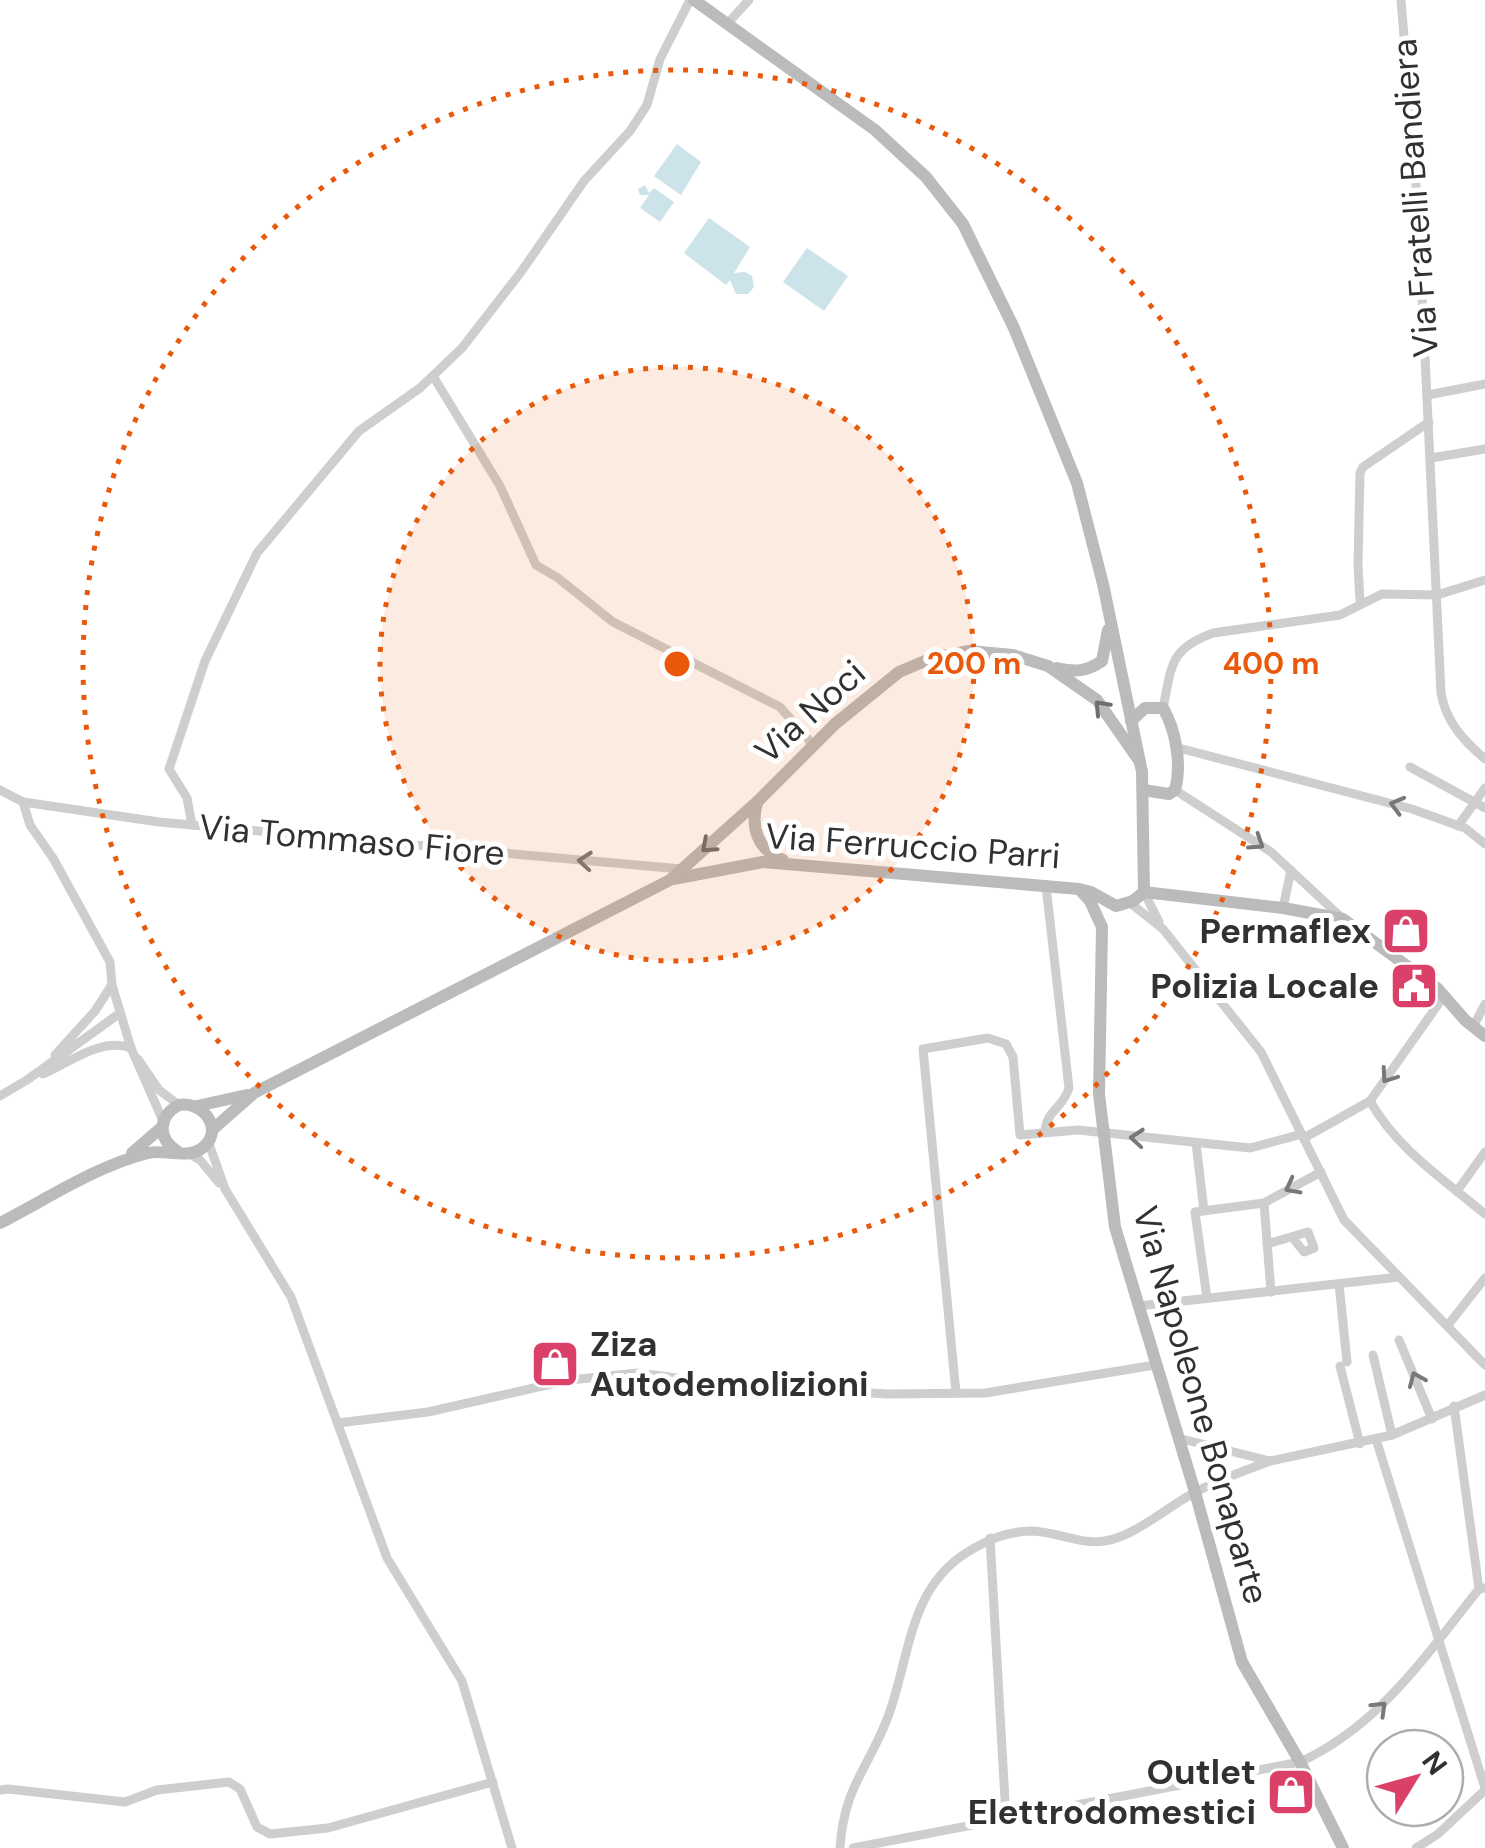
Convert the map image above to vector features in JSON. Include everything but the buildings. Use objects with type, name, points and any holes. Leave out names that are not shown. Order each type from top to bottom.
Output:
[{"type":"main road","points":[[692,0],[876,130],[926,177],[963,224],[1014,328],[1077,483],[1110,612],[1140,762],[1144,892]]},
{"type":"main road","points":[[1048,666],[1074,672],[1090,669],[1102,661],[1110,612]]},
{"type":"main road","name":"Via Noci","points":[[670,880],[899,672],[932,658],[969,651],[1013,656],[1048,666],[1097,700],[1140,762]]},
{"type":"main road","points":[[1131,720],[1145,708],[1163,708],[1175,747],[1176,790],[1169,794],[1143,790]]},
{"type":"main road","points":[[758,801],[753,827],[759,840],[774,857],[791,864]]},
{"type":"main road","name":"Via Ferruccio Parri","points":[[670,880],[762,862],[1079,889],[1112,905],[1124,904]]},
{"type":"main road","points":[[109,1168],[163,1124],[169,1111],[179,1105],[197,1106],[254,1093],[670,880]]},
{"type":"main road","points":[[1079,889],[1090,901],[1102,928]]},
{"type":"main road","points":[[1102,928],[1107,916],[1144,892],[1343,919],[1438,988],[1485,1036]]},
{"type":"main road","name":"Via Napoleone Bonaparte","points":[[1102,928],[1099,1094],[1115,1227],[1242,1662],[1300,1762],[1343,1848]]},
{"type":"main road","points":[[0,1223],[144,1154],[200,1150],[210,1135],[254,1093]]},
{"type":"main road","points":[[197,1106],[206,1113],[210,1135]]},
{"type":"main road","points":[[163,1124],[164,1139],[183,1152]]},
{"type":"street","points":[[192,825],[187,798],[169,769],[205,661],[257,553],[360,432],[462,348],[584,181],[630,131],[647,105],[660,59],[692,0]]},
{"type":"street","points":[[726,24],[749,0]]},
{"type":"street","name":"Via Fratelli Bandiera","points":[[1402,0],[1445,714],[1466,742],[1485,758]]},
{"type":"street","points":[[432,376],[500,486],[536,564],[613,622],[780,707],[814,746]]},
{"type":"street","name":"Via Fratelli Bandiera","points":[[1428,395],[1485,384]]},
{"type":"street","points":[[1360,602],[1360,473],[1363,467],[1429,422]]},
{"type":"street","points":[[1430,458],[1485,449]]},
{"type":"street","points":[[1163,708],[1170,671],[1181,648],[1212,632],[1340,614],[1382,594],[1437,595],[1485,580]]},
{"type":"street","points":[[1175,747],[1412,809],[1458,826],[1485,844]]},
{"type":"street","points":[[1410,767],[1480,805]]},
{"type":"street","points":[[1458,826],[1480,805],[1485,788]]},
{"type":"street","name":"Via Tommaso Fiore","points":[[0,790],[23,802],[192,825],[682,870]]},
{"type":"street","points":[[1176,790],[1271,852],[1343,919]]},
{"type":"street","points":[[23,802],[30,825],[53,858],[110,962],[112,985],[131,1048],[163,1124]]},
{"type":"street","points":[[1284,908],[1290,870]]},
{"type":"street","points":[[1045,1130],[1048,1116],[1065,1102],[1069,1088],[1046,886]]},
{"type":"street","points":[[1144,892],[1163,929],[1262,1052],[1344,1220],[1485,1365]]},
{"type":"street","points":[[1124,904],[1163,929]]},
{"type":"street","points":[[27,1080],[82,1027],[112,985]]},
{"type":"street","points":[[956,1394],[923,1050],[988,1038],[1006,1044],[1013,1057],[1020,1135],[1078,1130],[1250,1148],[1303,1136],[1370,1101],[1444,996]]},
{"type":"street","points":[[1473,1028],[1485,1004]]},
{"type":"street","points":[[0,1096],[120,1013]]},
{"type":"street","points":[[27,1080],[103,1046],[119,1044],[131,1048],[160,1090],[179,1105]]},
{"type":"street","points":[[1370,1101],[1385,1128],[1485,1214]]},
{"type":"street","points":[[210,1135],[224,1189]]},
{"type":"street","points":[[1196,1143],[1208,1298]]},
{"type":"street","points":[[183,1152],[200,1160],[224,1189],[292,1297],[387,1558],[462,1681],[512,1848]]},
{"type":"street","points":[[1458,1192],[1485,1152]]},
{"type":"street","points":[[1200,1211],[1264,1203],[1321,1172]]},
{"type":"street","points":[[1264,1203],[1272,1292]]},
{"type":"street","points":[[1267,1244],[1292,1237]]},
{"type":"street","points":[[1138,1306],[1399,1278]]},
{"type":"street","points":[[1448,1325],[1485,1278]]},
{"type":"street","points":[[1339,1284],[1344,1364],[1360,1444]]},
{"type":"street","points":[[1399,1340],[1432,1419]]},
{"type":"street","points":[[1372,1354],[1392,1435]]},
{"type":"street","points":[[338,1423],[428,1412],[568,1380],[638,1373],[732,1386],[956,1394],[985,1393],[1155,1366]]},
{"type":"street","points":[[840,1848],[848,1797],[884,1730],[918,1610],[952,1562],[990,1538],[1031,1531],[1091,1542],[1109,1540],[1195,1492],[1270,1460],[1376,1440],[1485,1395]]},
{"type":"street","points":[[853,1848],[1300,1762],[1331,1748],[1373,1715],[1482,1589],[1454,1406]]},
{"type":"street","points":[[1178,1438],[1270,1460]]},
{"type":"street","points":[[1376,1440],[1485,1789],[1438,1834],[1416,1848]]},
{"type":"street","points":[[990,1538],[1006,1818]]},
{"type":"street","points":[[0,1790],[125,1802],[158,1790],[229,1782],[240,1788],[257,1827],[270,1834],[328,1828],[492,1782]]},
{"type":"water","points":[[677,144],[701,162],[681,195],[654,176]]},
{"type":"water","points":[[645,185],[649,193],[654,188],[674,202],[660,222],[640,208],[649,195],[640,195],[638,189]]},
{"type":"water","points":[[709,218],[750,247],[734,273],[752,276],[754,287],[748,294],[736,294],[730,280],[726,285],[684,253]]},
{"type":"water","points":[[807,248],[848,276],[824,311],[783,282]]},
{"type":"place","name":"Permaflex","points":[[1406,931]]},
{"type":"place","name":"Polizia Locale","points":[[1414,986]]},
{"type":"place","name":"Ziza Autodemolizioni","points":[[555,1364]]},
{"type":"place","name":"Outlet Elettrodomestici","points":[[1291,1792]]}]
